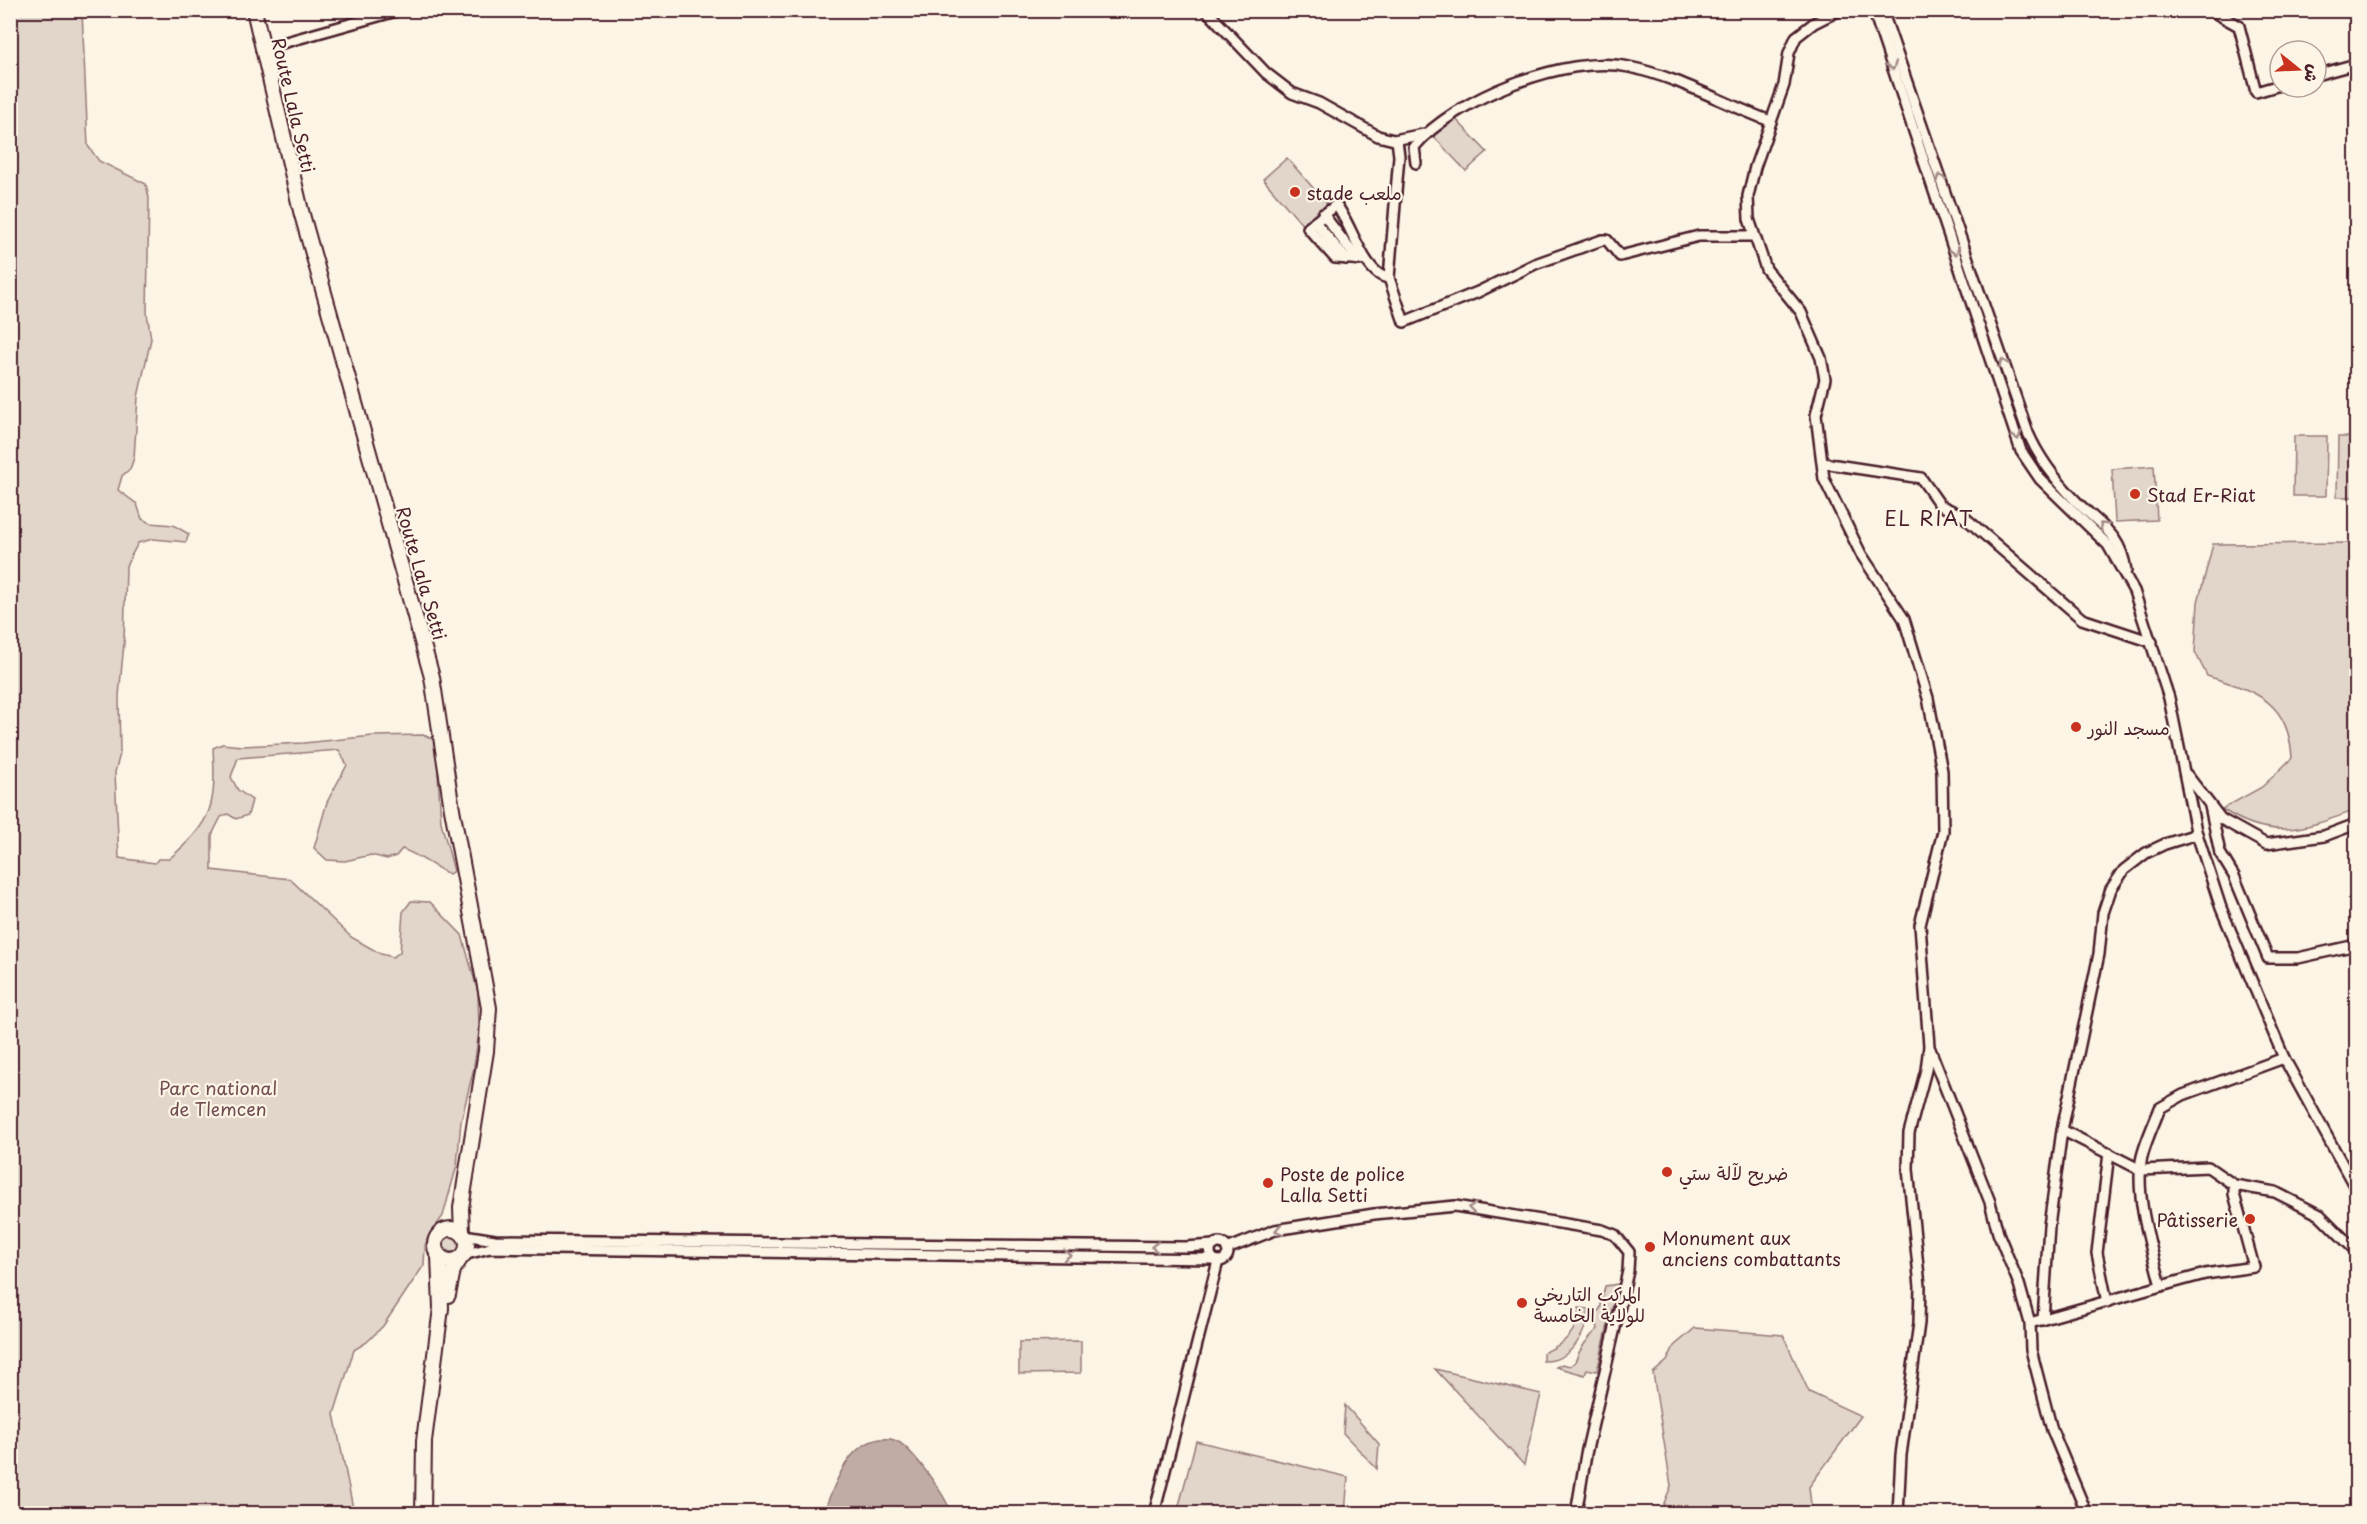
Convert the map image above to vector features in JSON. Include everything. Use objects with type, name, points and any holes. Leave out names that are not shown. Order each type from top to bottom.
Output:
[{"type":"main road","name":"Route Lala Setti","points":[[254,10],[261,49],[300,211],[432,677],[461,864],[489,1008],[486,1051],[469,1155]]},
{"type":"main road","points":[[437,1353],[442,1286],[439,1256],[435,1243],[454,1207],[469,1155]]},
{"type":"main road","points":[[423,1514],[424,1441],[437,1353],[453,1270],[467,1246],[460,1215],[469,1155]]},
{"type":"main road","points":[[442,1231],[452,1228],[463,1234]]},
{"type":"main road","points":[[439,1256],[448,1261],[462,1257]]},
{"type":"street","points":[[261,49],[400,10]]},
{"type":"street","points":[[1206,10],[1266,73],[1292,93],[1319,104],[1378,136],[1397,140],[1424,134]]},
{"type":"street","points":[[1840,10],[1814,23],[1796,37],[1789,53],[1784,84],[1770,120],[1748,196],[1749,219],[1766,268],[1801,312],[1821,358],[1825,380],[1816,415],[1824,479],[1861,554],[1904,619],[1928,698],[1942,771],[1943,831],[1920,925],[1929,1047],[1926,1070],[1909,1133],[1908,1169],[1920,1286],[1919,1323],[1901,1455],[1898,1514]]},
{"type":"street","points":[[1876,10],[1876,18],[2021,450],[2040,479],[2108,545],[2126,577],[2152,642],[2177,732],[2182,768],[2197,834],[2221,908],[2284,1058],[2356,1189]]},
{"type":"street","points":[[1882,10],[2028,433],[2039,457],[2055,478],[2116,538],[2124,552],[2126,577]]},
{"type":"street","points":[[2210,10],[2239,26],[2256,92],[2268,88]]},
{"type":"street","points":[[2328,72],[2356,64]]},
{"type":"street","points":[[1416,163],[1414,147],[1424,134],[1469,103],[1522,81],[1554,71],[1595,65],[1628,66],[1770,120]]},
{"type":"street","points":[[1397,140],[1399,156],[1389,278],[1404,322],[1478,292],[1535,264],[1602,240],[1607,240],[1620,256],[1700,236],[1754,236]]},
{"type":"street","points":[[1334,205],[1338,206],[1362,260],[1346,259],[1315,222],[1334,205]]},
{"type":"street","points":[[1323,214],[1362,260],[1377,274],[1389,278]]},
{"type":"street","points":[[1822,463],[1921,478],[1940,505],[1963,516],[2082,619],[2152,642]]},
{"type":"street","points":[[2182,768],[2222,819],[2266,844],[2324,836],[2356,825]]},
{"type":"street","points":[[2210,806],[2220,853],[2234,876],[2268,958],[2298,958],[2356,945]]},
{"type":"street","points":[[2043,1320],[2049,1226],[2062,1130],[2099,954],[2103,913],[2110,889],[2124,870],[2146,853],[2197,834]]},
{"type":"street","points":[[1929,1047],[1990,1202],[1998,1233],[2019,1284],[2030,1323],[2031,1350],[2052,1430],[2087,1514]]},
{"type":"street","points":[[2161,1286],[2142,1207],[2141,1170],[2141,1160],[2160,1108],[2183,1095],[2284,1058]]},
{"type":"street","points":[[2062,1130],[2141,1170],[2208,1167],[2234,1185],[2275,1192],[2320,1215],[2356,1251]]},
{"type":"street","points":[[2107,1302],[2097,1253],[2109,1153]]},
{"type":"street","points":[[2030,1323],[2205,1274],[2254,1267],[2234,1185]]},
{"type":"street","points":[[1227,1250],[1275,1230],[1374,1214],[1455,1206],[1530,1216],[1602,1230],[1615,1235],[1629,1252],[1628,1271],[1586,1454],[1576,1514]]},
{"type":"street","points":[[462,1257],[479,1249],[495,1248],[1215,1260],[1226,1257],[1227,1250],[1222,1244],[1185,1248],[495,1240],[463,1234]]},
{"type":"street","points":[[1154,1514],[1215,1260],[1210,1251],[1214,1245]]},
{"type":"green space","name":"Parc national de Tlemcen","points":[[10,11],[82,11],[88,146],[99,161],[146,184],[149,198],[147,313],[151,339],[138,397],[134,458],[130,469],[122,476],[118,490],[137,504],[142,519],[150,523],[173,525],[189,534],[186,542],[153,539],[138,543],[126,566],[124,643],[119,696],[120,754],[115,772],[119,858],[155,863],[158,859],[169,859],[195,833],[209,810],[212,798],[213,748],[222,744],[242,746],[373,736],[424,735],[436,741],[441,822],[454,871],[449,874],[402,849],[396,856],[387,859],[371,855],[345,861],[327,860],[314,848],[327,802],[347,765],[339,750],[238,758],[231,777],[238,790],[252,800],[248,815],[236,819],[228,814],[221,817],[212,835],[212,870],[290,879],[351,937],[381,954],[393,957],[400,952],[403,912],[411,901],[430,902],[462,935],[478,992],[479,1032],[473,1072],[461,1121],[457,1165],[443,1216],[428,1237],[424,1265],[383,1326],[367,1342],[354,1350],[334,1414],[354,1513],[11,1513]]},
{"type":"green space","points":[[1453,116],[1487,152],[1466,171],[1433,136]]},
{"type":"green space","name":"stade ملعب","points":[[1287,158],[1328,205],[1304,227],[1263,179]]},
{"type":"green space","points":[[2294,436],[2327,436],[2326,496],[2293,496]]},
{"type":"green space","points":[[2338,437],[2356,437],[2356,497],[2337,497]]},
{"type":"green space","name":"Stad Er-Riat","points":[[2154,466],[2157,520],[2115,522],[2112,469]]},
{"type":"green space","points":[[2356,543],[2356,810],[2304,827],[2273,829],[2257,826],[2222,809],[2262,787],[2292,758],[2289,738],[2284,723],[2266,701],[2240,687],[2207,676],[2195,652],[2198,602],[2213,544]]},
{"type":"green space","points":[[449,1236],[455,1236],[460,1244],[458,1250],[449,1252],[444,1247],[444,1241]]},
{"type":"green space","points":[[1618,1284],[1597,1371],[1587,1369],[1585,1375],[1556,1367],[1562,1364],[1570,1366],[1575,1362],[1584,1344],[1598,1329],[1595,1314],[1600,1309],[1605,1286]]},
{"type":"green space","points":[[1579,1308],[1589,1309],[1585,1327],[1576,1344],[1562,1357],[1543,1361],[1543,1353],[1557,1346],[1573,1331]]},
{"type":"green space","points":[[1695,1328],[1783,1335],[1809,1392],[1861,1416],[1809,1487],[1812,1513],[1660,1513],[1671,1486],[1653,1373],[1667,1361],[1674,1346]]},
{"type":"green space","points":[[1081,1341],[1081,1373],[1019,1374],[1019,1342]]},
{"type":"green space","points":[[1435,1369],[1541,1394],[1524,1465]]},
{"type":"green space","points":[[1345,1405],[1379,1444],[1377,1469],[1343,1433]]},
{"type":"green space","points":[[1196,1441],[1348,1477],[1345,1513],[1177,1513]]},
{"type":"shaded area","points":[[880,1439],[894,1440],[909,1451],[935,1484],[951,1513],[823,1513],[837,1479],[850,1458],[858,1449]]},
{"type":"place","name":"stade ملعب","points":[[1295,192]]},
{"type":"place","name":"Stad Er-Riat","points":[[2135,494]]},
{"type":"place","name":"مسجد النور","points":[[2076,727]]},
{"type":"place","name":"ضريح لآلة ستي","points":[[1667,1172]]},
{"type":"place","name":"Poste de police Lalla Setti","points":[[1268,1183]]},
{"type":"place","name":"Pâtisserie","points":[[2250,1219]]},
{"type":"place","name":"Monument aux anciens combattants","points":[[1650,1247]]},
{"type":"place","name":"المركب التاريخي للولاية الخامسة","points":[[1522,1303]]},
{"type":"district","name":"EL RIAT","points":[[1929,518]]}]
